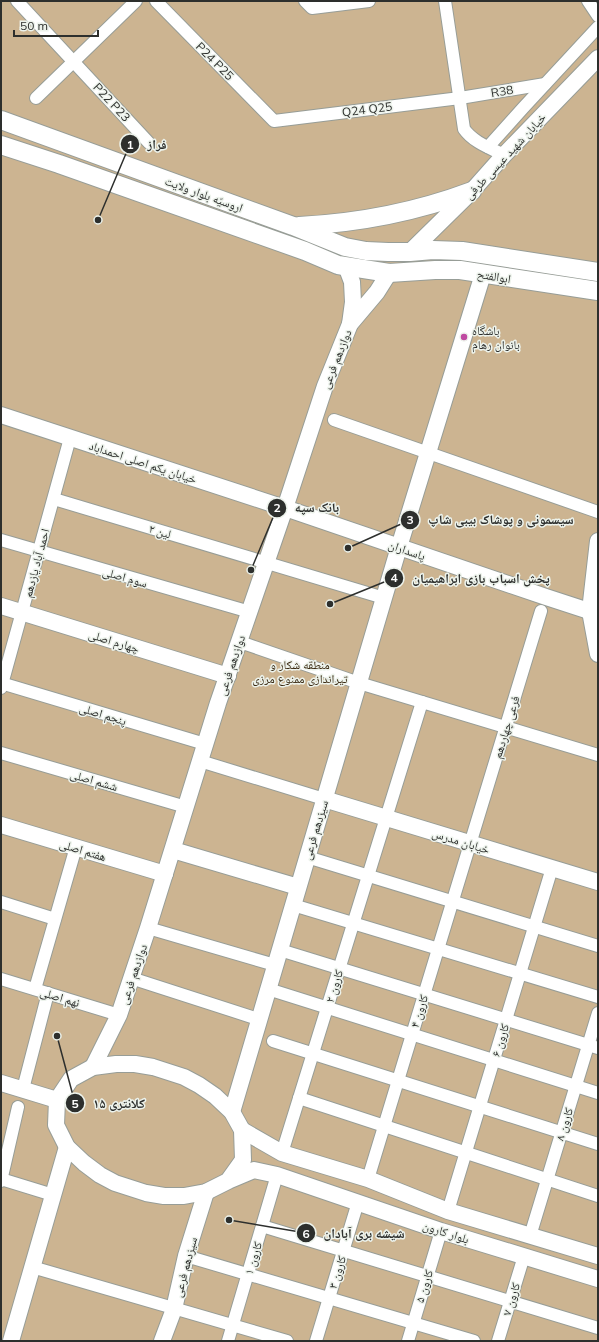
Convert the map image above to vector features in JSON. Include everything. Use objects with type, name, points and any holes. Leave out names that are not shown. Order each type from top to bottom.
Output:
[{"type":"main road","name":"اروسیّه بلوار ولایت","points":[[1,120],[293,226],[345,247],[366,251],[410,252]]},
{"type":"main road","name":"اروسیّه بلوار ولایت","points":[[1,145],[169,203],[338,265],[389,273]]},
{"type":"main road","points":[[132,190],[139,182],[140,171]]},
{"type":"main road","points":[[169,203],[168,192],[175,184]]},
{"type":"main road","points":[[293,226],[346,223],[371,219],[422,208],[472,191]]},
{"type":"main road","name":"ابوالفتح","points":[[410,252],[433,250],[462,251],[598,272]]},
{"type":"main road","points":[[389,273],[410,252]]},
{"type":"main road","name":"ابوالفتح","points":[[389,273],[460,270],[598,291]]},
{"type":"street","name":"P22 P23","points":[[17,1],[149,143]]},
{"type":"street","points":[[36,98],[136,1]]},
{"type":"street","name":"P24 P25","points":[[156,1],[274,121]]},
{"type":"street","points":[[308,4],[369,1]]},
{"type":"street","points":[[445,1],[464,128],[469,136],[504,155]]},
{"type":"street","points":[[588,1],[598,16]]},
{"type":"street","points":[[488,147],[598,27]]},
{"type":"street","name":"خیابان شهید عیسی طرفی","points":[[410,252],[472,191],[504,155],[598,58]]},
{"type":"street","name":"R38","points":[[460,98],[545,84]]},
{"type":"street","name":"Q24 Q25","points":[[274,121],[460,98]]},
{"type":"street","points":[[346,266],[352,282],[350,324]]},
{"type":"street","name":"دوازدهم فرعی","points":[[93,1067],[119,1015],[173,850],[205,744],[286,508],[325,386],[350,324],[377,292],[389,273]]},
{"type":"street","name":"سیزدهم فرعی","points":[[232,1112],[258,1019],[278,957],[399,547],[483,274]]},
{"type":"street","name":"خیابان یکم اصلی احمداباد","points":[[1,415],[286,508]]},
{"type":"street","points":[[334,420],[598,512]]},
{"type":"street","name":"احمد آباد یازدهم","points":[[1,685],[70,438]]},
{"type":"street","name":"لین ۲","points":[[54,499],[384,598]]},
{"type":"street","name":"پاسداران","points":[[286,508],[546,598],[594,612]]},
{"type":"street","name":"سوم اصلی","points":[[1,540],[250,612]]},
{"type":"street","points":[[598,540],[594,612],[598,654]]},
{"type":"street","name":"چهارم اصلی","points":[[1,606],[228,676]]},
{"type":"street","name":"فرعی چهاردهم","points":[[470,843],[541,612]]},
{"type":"street","points":[[240,642],[359,683],[598,756]]},
{"type":"street","name":"پنجم اصلی","points":[[1,685],[205,744]]},
{"type":"street","name":"کارون ۲","points":[[282,1153],[422,702]]},
{"type":"street","name":"ششم اصلی","points":[[1,753],[186,807]]},
{"type":"street","points":[[200,762],[324,799]]},
{"type":"street","name":"خیابان مدرس","points":[[324,799],[598,882]]},
{"type":"street","name":"هفتم اصلی","points":[[1,825],[165,874]]},
{"type":"street","name":"کارون ۴","points":[[368,1179],[470,843]]},
{"type":"street","points":[[35,989],[76,847]]},
{"type":"street","points":[[173,850],[298,887]]},
{"type":"street","points":[[307,856],[598,946]]},
{"type":"street","name":"کارون ۶","points":[[448,1211],[552,868]]},
{"type":"street","points":[[1,902],[55,919]]},
{"type":"street","points":[[293,905],[598,997]]},
{"type":"street","points":[[148,928],[278,957],[339,968],[593,1046]]},
{"type":"street","points":[[131,978],[258,1019]]},
{"type":"street","name":"نهم اصلی","points":[[1,979],[119,1015]]},
{"type":"street","points":[[268,989],[598,1093]]},
{"type":"street","points":[[23,1089],[48,993]]},
{"type":"street","name":"کارون ۸","points":[[530,1236],[576,1086],[593,1046],[598,1013]]},
{"type":"street","points":[[273,1041],[598,1144]]},
{"type":"street","points":[[11,1341],[67,1147],[56,1125],[56,1100],[71,1079],[93,1067],[116,1064],[135,1064],[152,1067],[177,1075],[205,1089],[232,1112],[242,1130],[243,1160],[228,1181]]},
{"type":"street","points":[[1,1083],[56,1100]]},
{"type":"street","points":[[299,1098],[598,1196]]},
{"type":"street","points":[[18,1107],[1,1180],[54,1195]]},
{"type":"street","name":"بلوار کارون","points":[[242,1130],[282,1153],[368,1179],[448,1211],[598,1256]]},
{"type":"street","name":"بلوار کارون","points":[[67,1147],[84,1163],[100,1175],[115,1183],[146,1193],[164,1196],[184,1196],[206,1192],[254,1170],[277,1175],[441,1231],[598,1278]]},
{"type":"street","name":"کارون ۱","points":[[228,1341],[277,1175]]},
{"type":"street","name":"سیزدهم فرعی","points":[[162,1341],[174,1309],[186,1256],[206,1192]]},
{"type":"street","name":"کارون ۳","points":[[316,1341],[358,1202]]},
{"type":"street","points":[[262,1226],[598,1328]]},
{"type":"street","name":"کارون ۵","points":[[408,1341],[441,1231]]},
{"type":"street","points":[[186,1256],[474,1341]]},
{"type":"street","name":"کارون ۷","points":[[498,1341],[524,1256]]},
{"type":"street","points":[[32,1267],[287,1341]]},
{"type":"green space","name":"منطقه شکار و تیراندازی ممنوع مرزی","points":[[1,1],[598,1],[598,1341],[1,1341]]},
{"type":"place","name":"فراز","points":[[98,220]]},
{"type":"place","name":"باشگاه بانوان رهام","points":[[464,337]]},
{"type":"place","name":"سیسمونی و پوشاک بیبی شاپ","points":[[348,548]]},
{"type":"place","name":"بانک سپه","points":[[251,570]]},
{"type":"place","name":"پخش اسباب بازی ابراهیمیان","points":[[330,604]]},
{"type":"place","name":"کلانتری ۱۵","points":[[57,1036]]},
{"type":"place","name":"شیشه بری آبادان","points":[[229,1220]]}]
